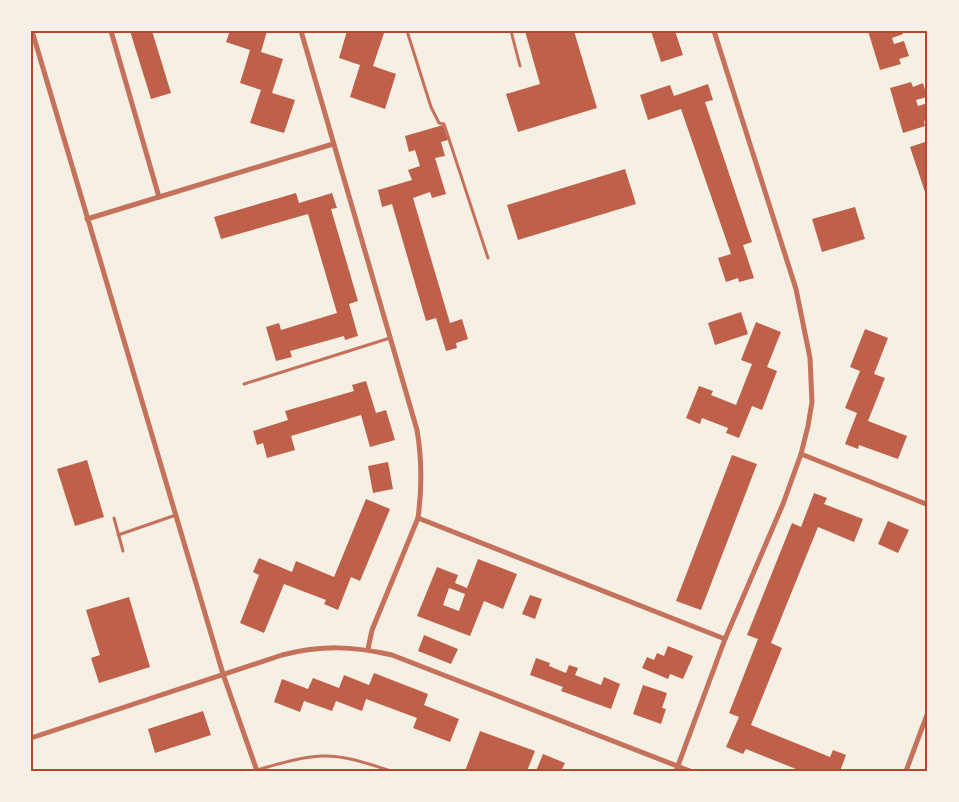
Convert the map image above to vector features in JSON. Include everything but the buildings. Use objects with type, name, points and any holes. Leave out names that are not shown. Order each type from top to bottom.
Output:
[{"type":"street","points":[[32,31],[223,674],[255,770]]},
{"type":"street","points":[[111,31],[159,197]]},
{"type":"street","points":[[301,31],[417,430],[422,455],[418,518],[372,630],[368,649]]},
{"type":"street","points":[[677,768],[725,640],[783,504],[801,454],[812,402],[810,358],[796,289],[714,31]]},
{"type":"street","points":[[87,219],[334,144]]},
{"type":"street","points":[[801,454],[926,504]]},
{"type":"street","points":[[418,518],[725,640]]},
{"type":"street","points":[[31,738],[223,674],[305,649],[328,647],[368,649],[392,655],[677,768],[690,771]]},
{"type":"street","points":[[906,771],[928,712]]},
{"type":"lane","points":[[407,31],[431,108],[439,123],[444,124],[488,258]]},
{"type":"lane","points":[[511,31],[520,66]]},
{"type":"lane","points":[[244,384],[390,338]]},
{"type":"lane","points":[[118,535],[176,515]]},
{"type":"lane","points":[[114,518],[123,551]]},
{"type":"lane","points":[[255,770],[289,761],[322,756],[345,757],[391,771]]}]
